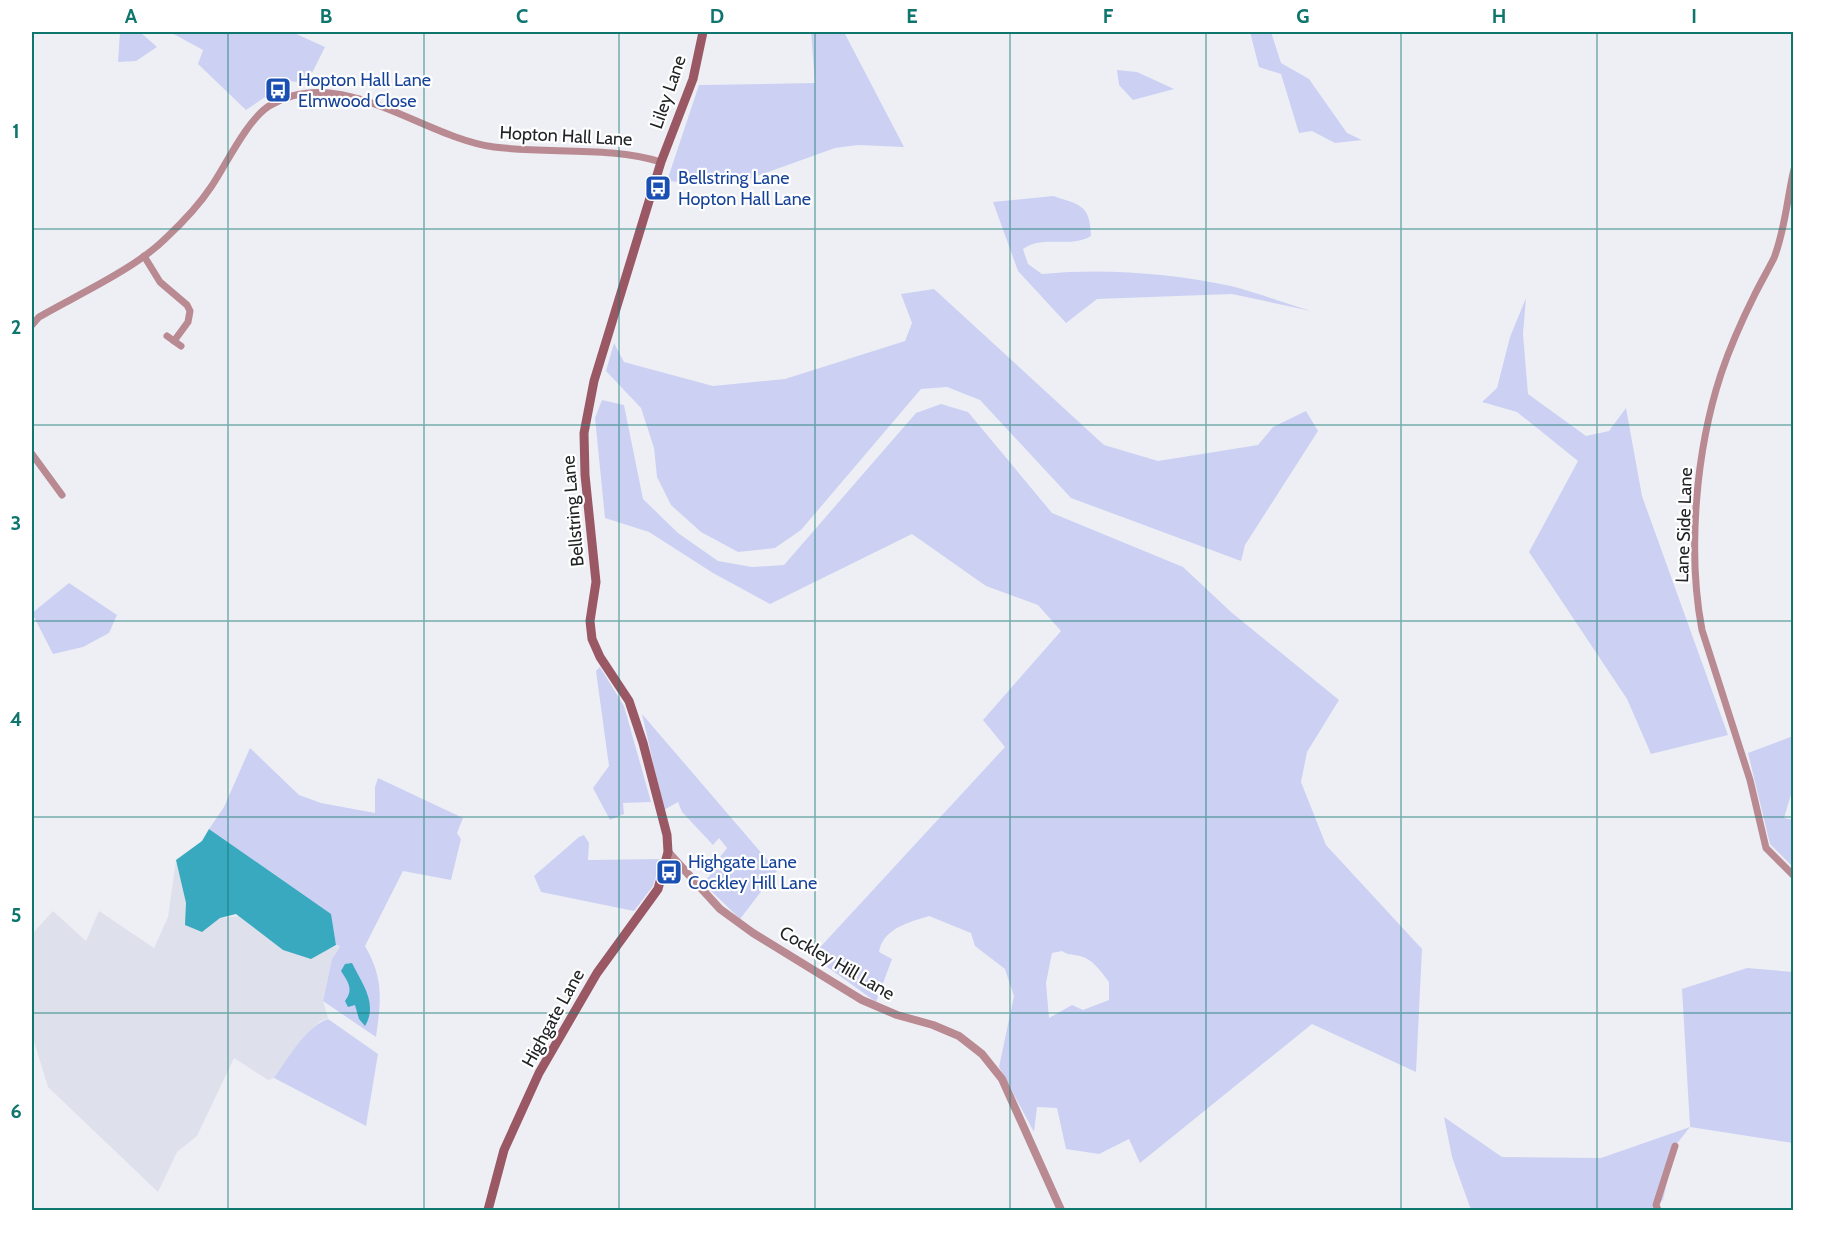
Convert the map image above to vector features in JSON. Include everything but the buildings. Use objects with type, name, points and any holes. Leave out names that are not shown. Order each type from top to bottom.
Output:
[{"type":"main road","name":"Liley Lane","points":[[661,162],[693,80],[703,32]]},
{"type":"main road","name":"Bellstring Lane","points":[[661,162],[594,381],[584,433],[585,475],[596,582],[590,621],[592,639],[600,657],[629,701],[644,743],[667,835],[668,852]]},
{"type":"main road","name":"Highgate Lane","points":[[488,1210],[504,1150],[540,1073],[597,973],[658,889],[668,852]]},
{"type":"street","name":"Hopton Hall Lane","points":[[32,324],[39,317],[144,256],[166,239],[209,190],[254,121],[267,107],[300,93],[328,94],[369,102],[446,133],[491,146],[542,152],[637,154],[661,162]]},
{"type":"street","name":"Lane Side Lane","points":[[1794,169],[1782,233],[1773,259],[1736,334],[1709,418],[1702,452],[1697,531],[1697,605],[1702,630],[1750,780],[1766,848],[1794,876]]},
{"type":"street","points":[[144,256],[160,282],[187,305],[190,311],[188,322],[178,343],[167,336]]},
{"type":"street","points":[[32,454],[62,495]]},
{"type":"street","name":"Cockley Hill Lane","points":[[668,852],[720,909],[753,933],[862,1000],[897,1015],[933,1025],[959,1036],[982,1054],[1002,1079],[1061,1210]]},
{"type":"street","points":[[1658,1210],[1656,1205],[1675,1146]]},
{"type":"shaded area","points":[[120,32],[140,32],[157,47],[136,61],[118,62]]},
{"type":"shaded area","points":[[170,32],[292,32],[325,47],[307,83],[289,81],[246,110],[198,64],[203,50]]},
{"type":"shaded area","points":[[811,32],[844,32],[904,147],[858,145],[835,148],[740,182],[715,185],[667,181],[699,85],[815,83]]},
{"type":"shaded area","points":[[1250,32],[1271,32],[1281,63],[1309,79],[1347,133],[1362,140],[1335,143],[1312,131],[1299,133],[1281,74],[1259,67]]},
{"type":"shaded area","points":[[1117,70],[1137,72],[1174,89],[1133,100],[1119,85]]},
{"type":"shaded area","points":[[1053,196],[1082,207],[1088,218],[1091,236],[1083,240],[1039,242],[1023,249],[1028,264],[1042,274],[1113,272],[1184,278],[1231,286],[1311,311],[1232,294],[1097,299],[1066,323],[1018,271],[993,202]]},
{"type":"shaded area","points":[[934,289],[1104,445],[1158,461],[1258,445],[1273,427],[1306,411],[1318,431],[1245,545],[1241,561],[1071,498],[980,400],[947,387],[921,389],[801,530],[775,548],[738,552],[701,532],[671,505],[657,477],[654,448],[641,408],[606,371],[614,343],[624,362],[713,386],[785,379],[905,341],[912,323],[901,294]]},
{"type":"shaded area","points":[[1526,298],[1523,334],[1528,394],[1586,436],[1609,431],[1626,408],[1642,496],[1728,735],[1651,754],[1627,699],[1529,552],[1578,461],[1517,412],[1482,402],[1497,388],[1510,337]]},
{"type":"shaded area","points":[[602,400],[624,405],[643,499],[678,533],[718,561],[752,567],[784,565],[916,413],[941,404],[968,412],[1052,513],[1183,567],[1231,612],[1339,700],[1307,752],[1301,782],[1326,845],[1422,949],[1416,1072],[1312,1024],[1140,1163],[1129,1139],[1099,1154],[1066,1149],[1057,1108],[1037,1107],[1034,1132],[999,1067],[1014,996],[1005,969],[975,946],[971,933],[929,916],[898,927],[886,937],[879,952],[892,959],[876,1002],[812,956],[1005,747],[983,720],[1061,631],[1038,605],[986,586],[912,534],[770,604],[713,573],[649,532],[605,518],[595,418]],"holes":[[[1062,951],[1085,958],[1097,967],[1109,982],[1109,1000],[1083,1010],[1072,1005],[1049,1018],[1046,983],[1052,953]]]},
{"type":"shaded area","points":[[69,583],[117,615],[109,633],[83,647],[53,654],[32,613]]},
{"type":"shaded area","points":[[600,667],[624,706],[651,802],[623,803],[624,814],[610,820],[593,788],[609,766],[596,671]]},
{"type":"shaded area","points":[[642,714],[777,871],[740,919],[703,883],[723,861],[720,857],[727,848],[719,838],[713,845],[682,812],[678,802],[664,810]]},
{"type":"shaded area","points":[[1793,736],[1793,788],[1784,818],[1793,820],[1793,867],[1770,844],[1748,753]]},
{"type":"shaded area","points":[[250,748],[299,795],[321,803],[375,813],[375,787],[378,778],[463,818],[457,833],[461,839],[451,880],[403,871],[365,946],[375,969],[380,990],[376,1037],[323,1001],[332,959],[340,946],[336,945],[330,914],[209,829],[224,807]]},
{"type":"shaded area","points":[[584,835],[589,843],[588,860],[661,859],[653,886],[634,911],[541,892],[534,876]]},
{"type":"shaded area","points":[[176,860],[186,903],[202,932],[220,918],[239,916],[283,950],[325,950],[340,945],[332,959],[323,1001],[328,1018],[319,1022],[308,1033],[274,1078],[268,1080],[234,1058],[197,1136],[177,1152],[158,1192],[48,1087],[32,1035],[32,934],[53,911],[86,941],[99,911],[154,948],[168,917]]},
{"type":"shaded area","points":[[1747,968],[1793,972],[1793,1143],[1690,1127],[1682,989]]},
{"type":"shaded area","points":[[328,1019],[378,1054],[366,1126],[274,1078],[304,1036]]},
{"type":"shaded area","points":[[1444,1117],[1502,1157],[1601,1158],[1690,1127],[1675,1146],[1663,1200],[1650,1210],[1471,1210],[1452,1157]]},
{"type":"water","points":[[209,829],[331,914],[336,945],[311,959],[283,950],[236,914],[220,918],[202,932],[185,925],[186,903],[176,860],[202,841]]},
{"type":"water","points":[[352,963],[370,1002],[369,1018],[365,1026],[359,1019],[355,1005],[348,1007],[345,1001],[350,989],[341,971],[345,964]]},
{"type":"place","name":"Hopton Hall Lane Elmwood Close","points":[[278,90]]},
{"type":"place","name":"Bellstring Lane Hopton Hall Lane","points":[[658,188]]},
{"type":"place","name":"Highgate Lane Cockley Hill Lane","points":[[669,872]]}]
